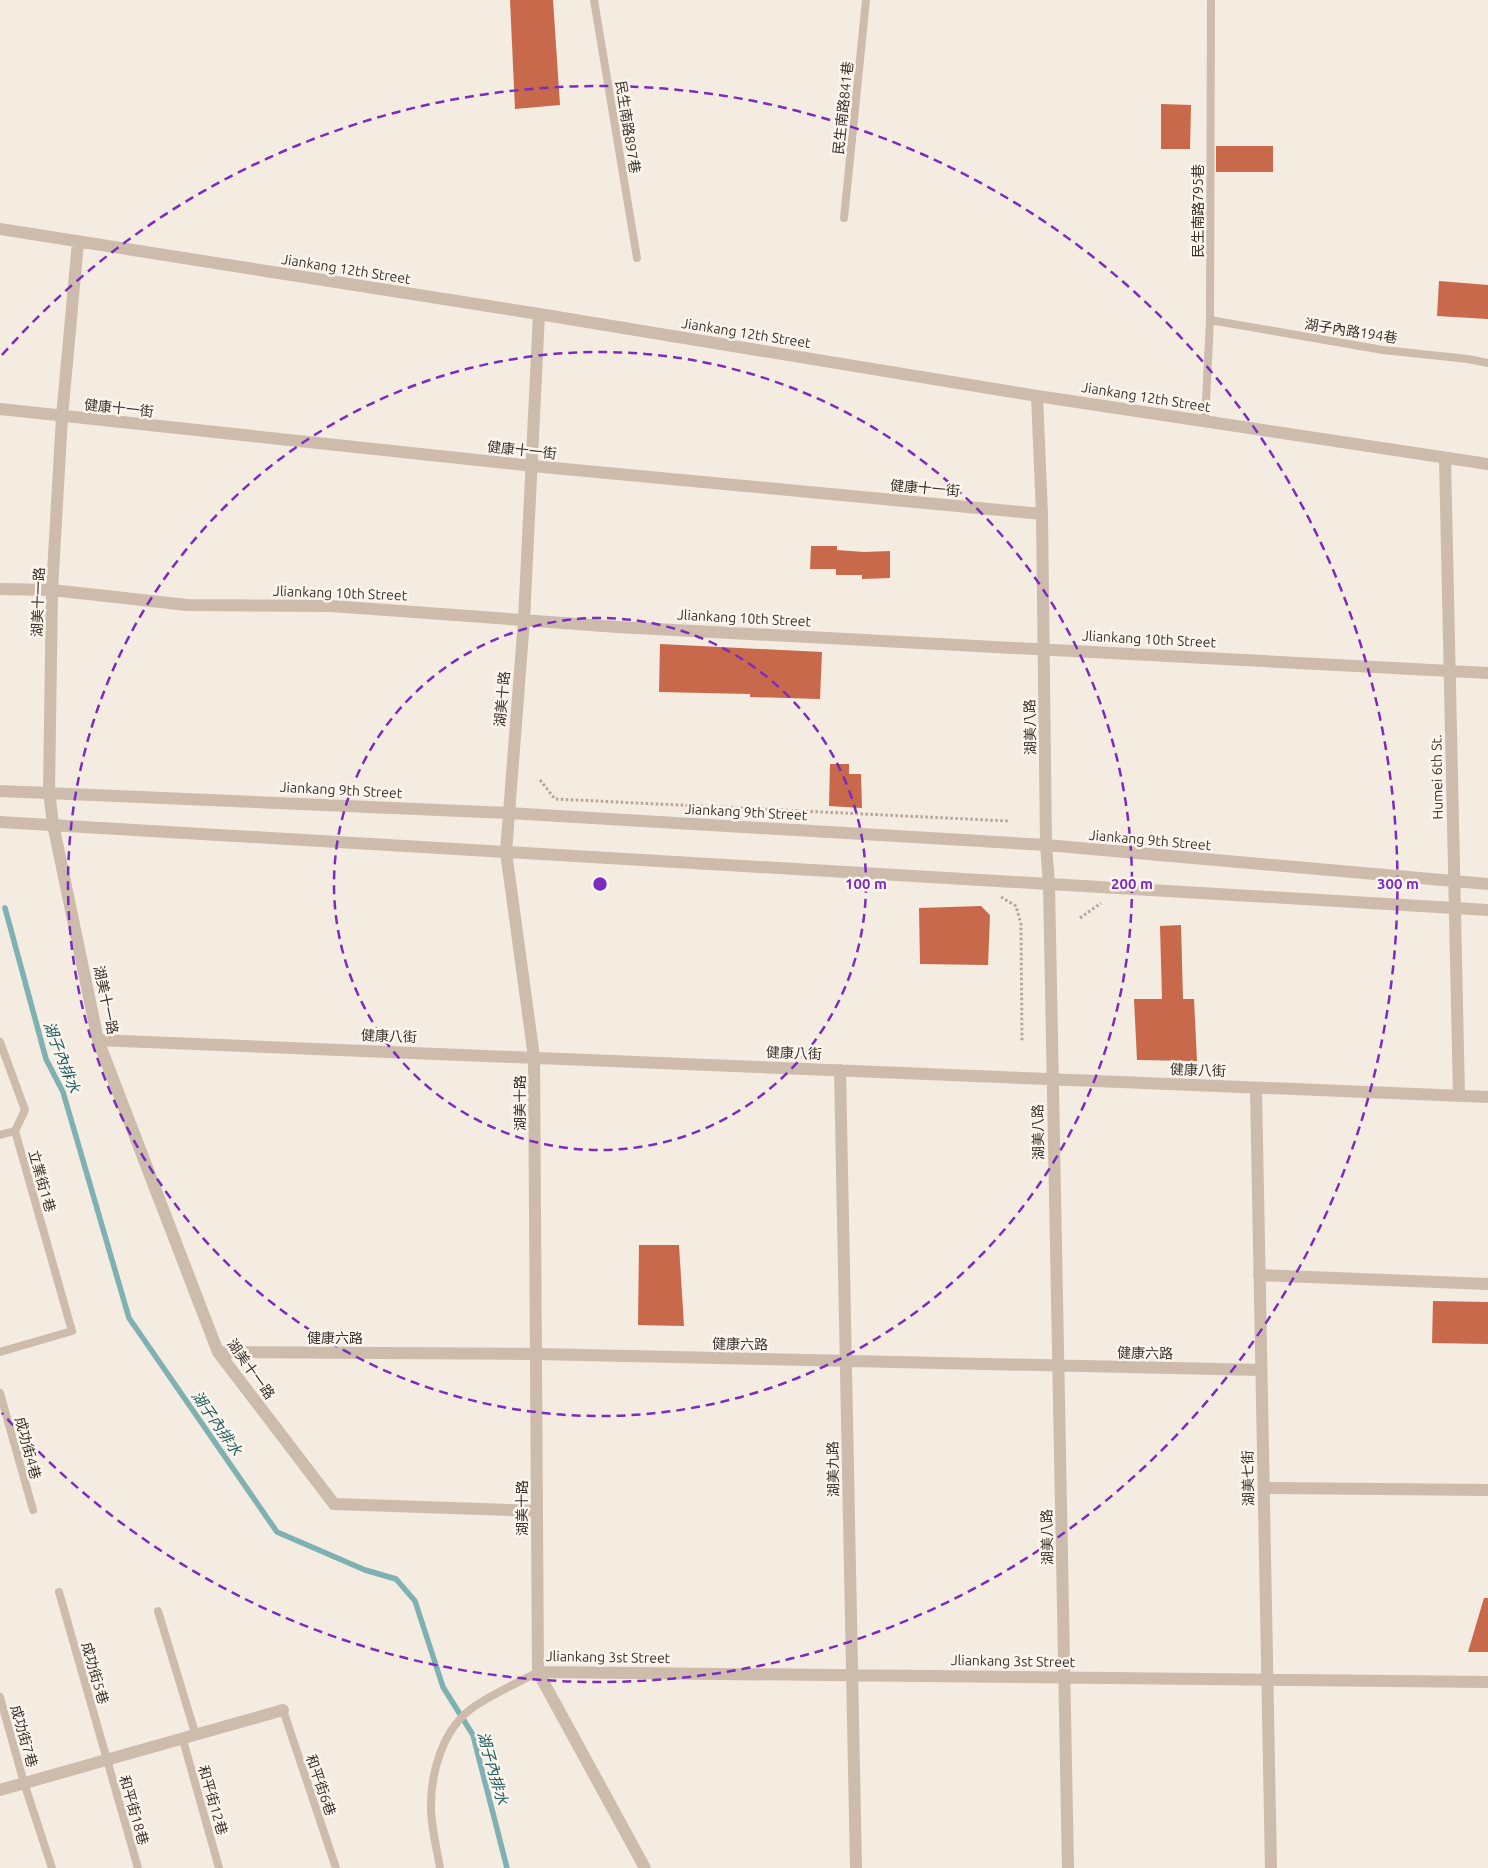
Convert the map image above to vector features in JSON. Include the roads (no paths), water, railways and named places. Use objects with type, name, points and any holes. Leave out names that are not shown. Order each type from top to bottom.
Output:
[{"type":"street","name":"Jiankang 12th Street","points":[[0,229],[539,314],[1037,396],[1488,464]]},
{"type":"street","name":"湖美十一路","points":[[78,242],[62,417],[52,590],[49,791],[53,824],[98,1040],[218,1352],[334,1504],[537,1511]]},
{"type":"street","name":"湖美十路","points":[[539,314],[524,620],[506,852],[534,1058],[538,1672],[645,1868]]},
{"type":"street","name":"湖美八路","points":[[1037,396],[1042,514],[1046,845],[1049,884],[1068,1868]]},
{"type":"street","name":"健康十一街","points":[[0,409],[532,466],[1042,514]]},
{"type":"street","name":"Humei 6th St.","points":[[1445,458],[1458,1096]]},
{"type":"street","name":"Jliankang 10th Street","points":[[0,589],[52,590],[187,605],[331,606],[524,620],[1450,669],[1488,673]]},
{"type":"street","name":"Jiankang 9th Street","points":[[0,791],[49,791],[508,813],[1046,845],[1488,884]]},
{"type":"street","points":[[0,822],[1488,910]]},
{"type":"street","name":"健康八街","points":[[98,1040],[1488,1097]]},
{"type":"street","name":"湖美九路","points":[[840,1070],[856,1868]]},
{"type":"street","name":"湖美七街","points":[[1256,1088],[1271,1868]]},
{"type":"street","points":[[1259,1275],[1488,1284]]},
{"type":"street","name":"健康六路","points":[[218,1352],[537,1354],[1261,1370]]},
{"type":"street","points":[[1264,1488],[1488,1490]]},
{"type":"street","name":"Jliankang 3st Street","points":[[538,1672],[1488,1682]]},
{"type":"street","points":[[0,1790],[283,1710]]},
{"type":"lane","name":"民生南路897巷","points":[[594,0],[637,258]]},
{"type":"lane","name":"民生南路841巷","points":[[844,218],[866,0]]},
{"type":"lane","name":"民生南路795巷","points":[[1205,421],[1210,320],[1211,0]]},
{"type":"lane","name":"湖子內路194巷","points":[[1210,320],[1383,350],[1468,359],[1488,363]]},
{"type":"lane","points":[[0,1042],[26,1110],[15,1130],[0,1135]]},
{"type":"lane","name":"立業街1巷","points":[[0,1352],[72,1331],[15,1130]]},
{"type":"lane","name":"成功街4巷","points":[[0,1392],[32,1510]]},
{"type":"lane","name":"成功街5巷","points":[[59,1592],[106,1760]]},
{"type":"lane","points":[[158,1611],[196,1736]]},
{"type":"lane","points":[[440,1868],[431,1811],[434,1777],[443,1744],[451,1730],[473,1707],[538,1672]]},
{"type":"lane","name":"成功街7巷","points":[[0,1697],[24,1783],[52,1868]]},
{"type":"lane","name":"和平街6巷","points":[[283,1710],[336,1868]]},
{"type":"lane","name":"和平街12巷","points":[[182,1740],[219,1868]]},
{"type":"lane","name":"和平街18巷","points":[[106,1760],[138,1868]]},
{"type":"waterway","name":"湖子內排水","points":[[5,908],[46,1059],[63,1092],[129,1318],[277,1532],[365,1570],[396,1579],[415,1601],[443,1687],[473,1735],[507,1868]]}]
